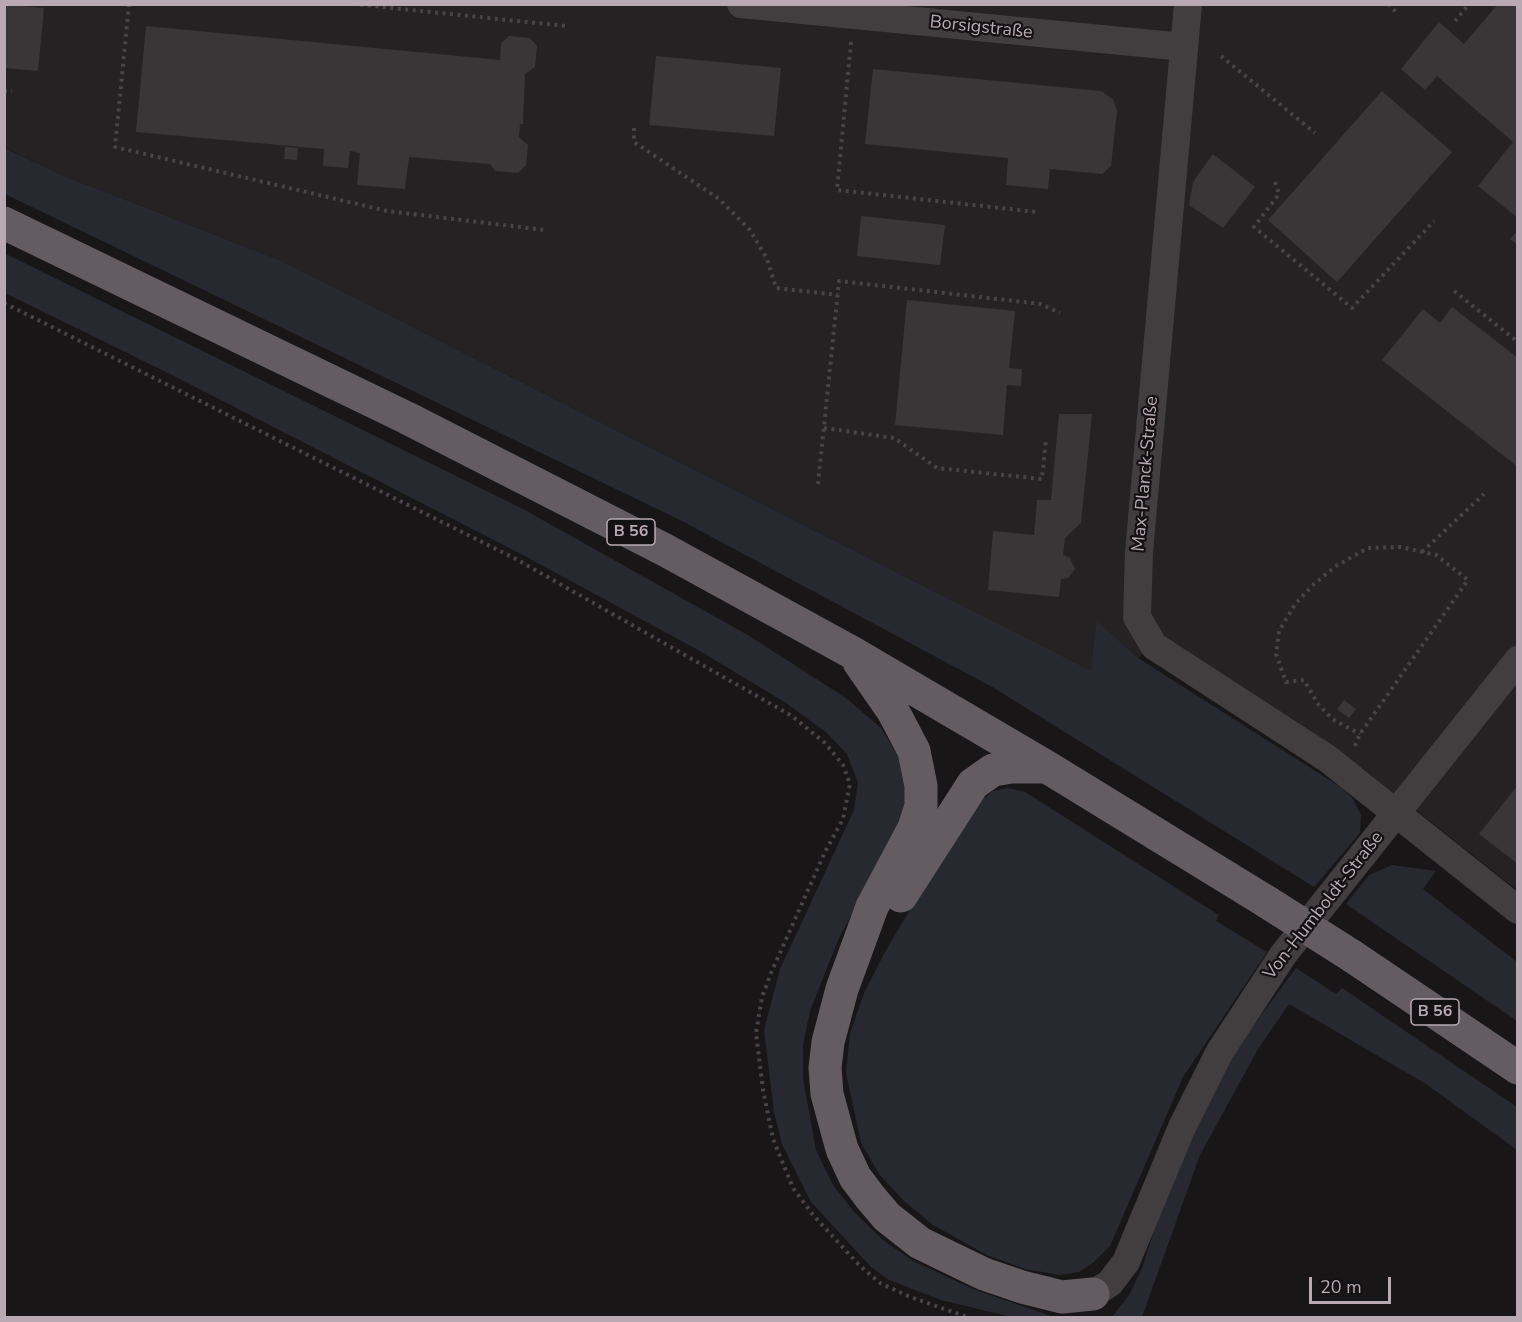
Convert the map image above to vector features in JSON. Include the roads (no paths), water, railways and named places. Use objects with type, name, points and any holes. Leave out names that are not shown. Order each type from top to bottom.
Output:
[{"type":"highway","name":"B 56","points":[[4,223],[540,485],[853,653],[1047,767],[1267,902],[1352,956],[1518,1068]]},
{"type":"highway","points":[[853,653],[882,693],[914,751],[921,786],[921,806],[914,828],[872,907],[842,990],[828,1042],[825,1068],[827,1094],[842,1149],[855,1177],[870,1197],[902,1230],[954,1261],[1042,1293],[1062,1297],[1093,1294]]},
{"type":"highway","points":[[842,990],[973,784],[993,770],[1012,767],[1047,767]]},
{"type":"street","name":"Borsigstraße","points":[[741,4],[1184,47]]},
{"type":"street","name":"Max-Planck-Straße","points":[[1188,4],[1138,552],[1137,617],[1154,646],[1344,772],[1518,910]]},
{"type":"street","name":"Von-Humboldt-Straße","points":[[1093,1294],[1110,1283],[1126,1262],[1182,1127],[1219,1053],[1295,938],[1518,660]]}]
